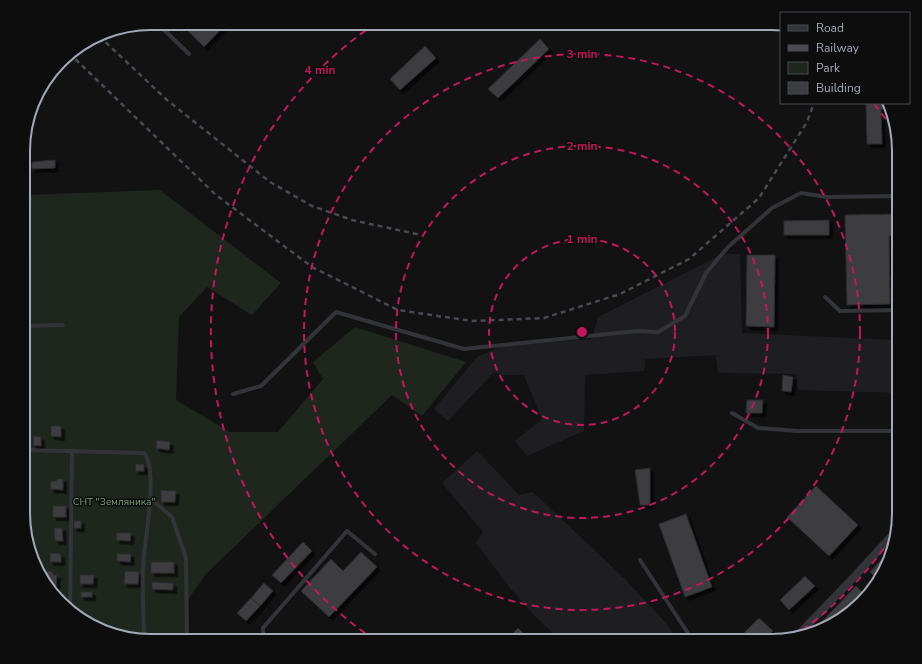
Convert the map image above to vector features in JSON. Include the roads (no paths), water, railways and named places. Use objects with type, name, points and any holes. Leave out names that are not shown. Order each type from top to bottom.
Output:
[{"type":"street","points":[[803,630],[889,539]]},
{"type":"lane","points":[[164,30],[189,54]]},
{"type":"lane","points":[[233,394],[261,386],[336,312],[464,349],[637,330],[658,332],[685,316],[706,273],[728,247],[772,208],[801,193],[827,197],[892,196]]},
{"type":"lane","points":[[825,297],[840,311],[892,310]]},
{"type":"lane","points":[[30,326],[64,326]]},
{"type":"lane","points":[[732,413],[758,428],[798,431],[892,431]]},
{"type":"lane","points":[[30,450],[144,452],[148,458],[151,499],[143,567],[144,634]]},
{"type":"lane","points":[[70,603],[72,451]]},
{"type":"lane","points":[[151,499],[172,518],[186,558],[187,634]]},
{"type":"lane","points":[[263,634],[263,628],[347,531],[376,554]]},
{"type":"lane","points":[[640,560],[688,634]]},
{"type":"railway","points":[[103,40],[167,100],[270,182],[312,206],[352,220],[421,235]]},
{"type":"railway","points":[[74,58],[216,195],[312,267],[398,310],[472,321],[544,318],[620,294],[689,259],[759,198],[807,122],[814,104]]},
{"type":"park label","name":"СНТ \"Земляника\"","points":[[114,501]]}]
